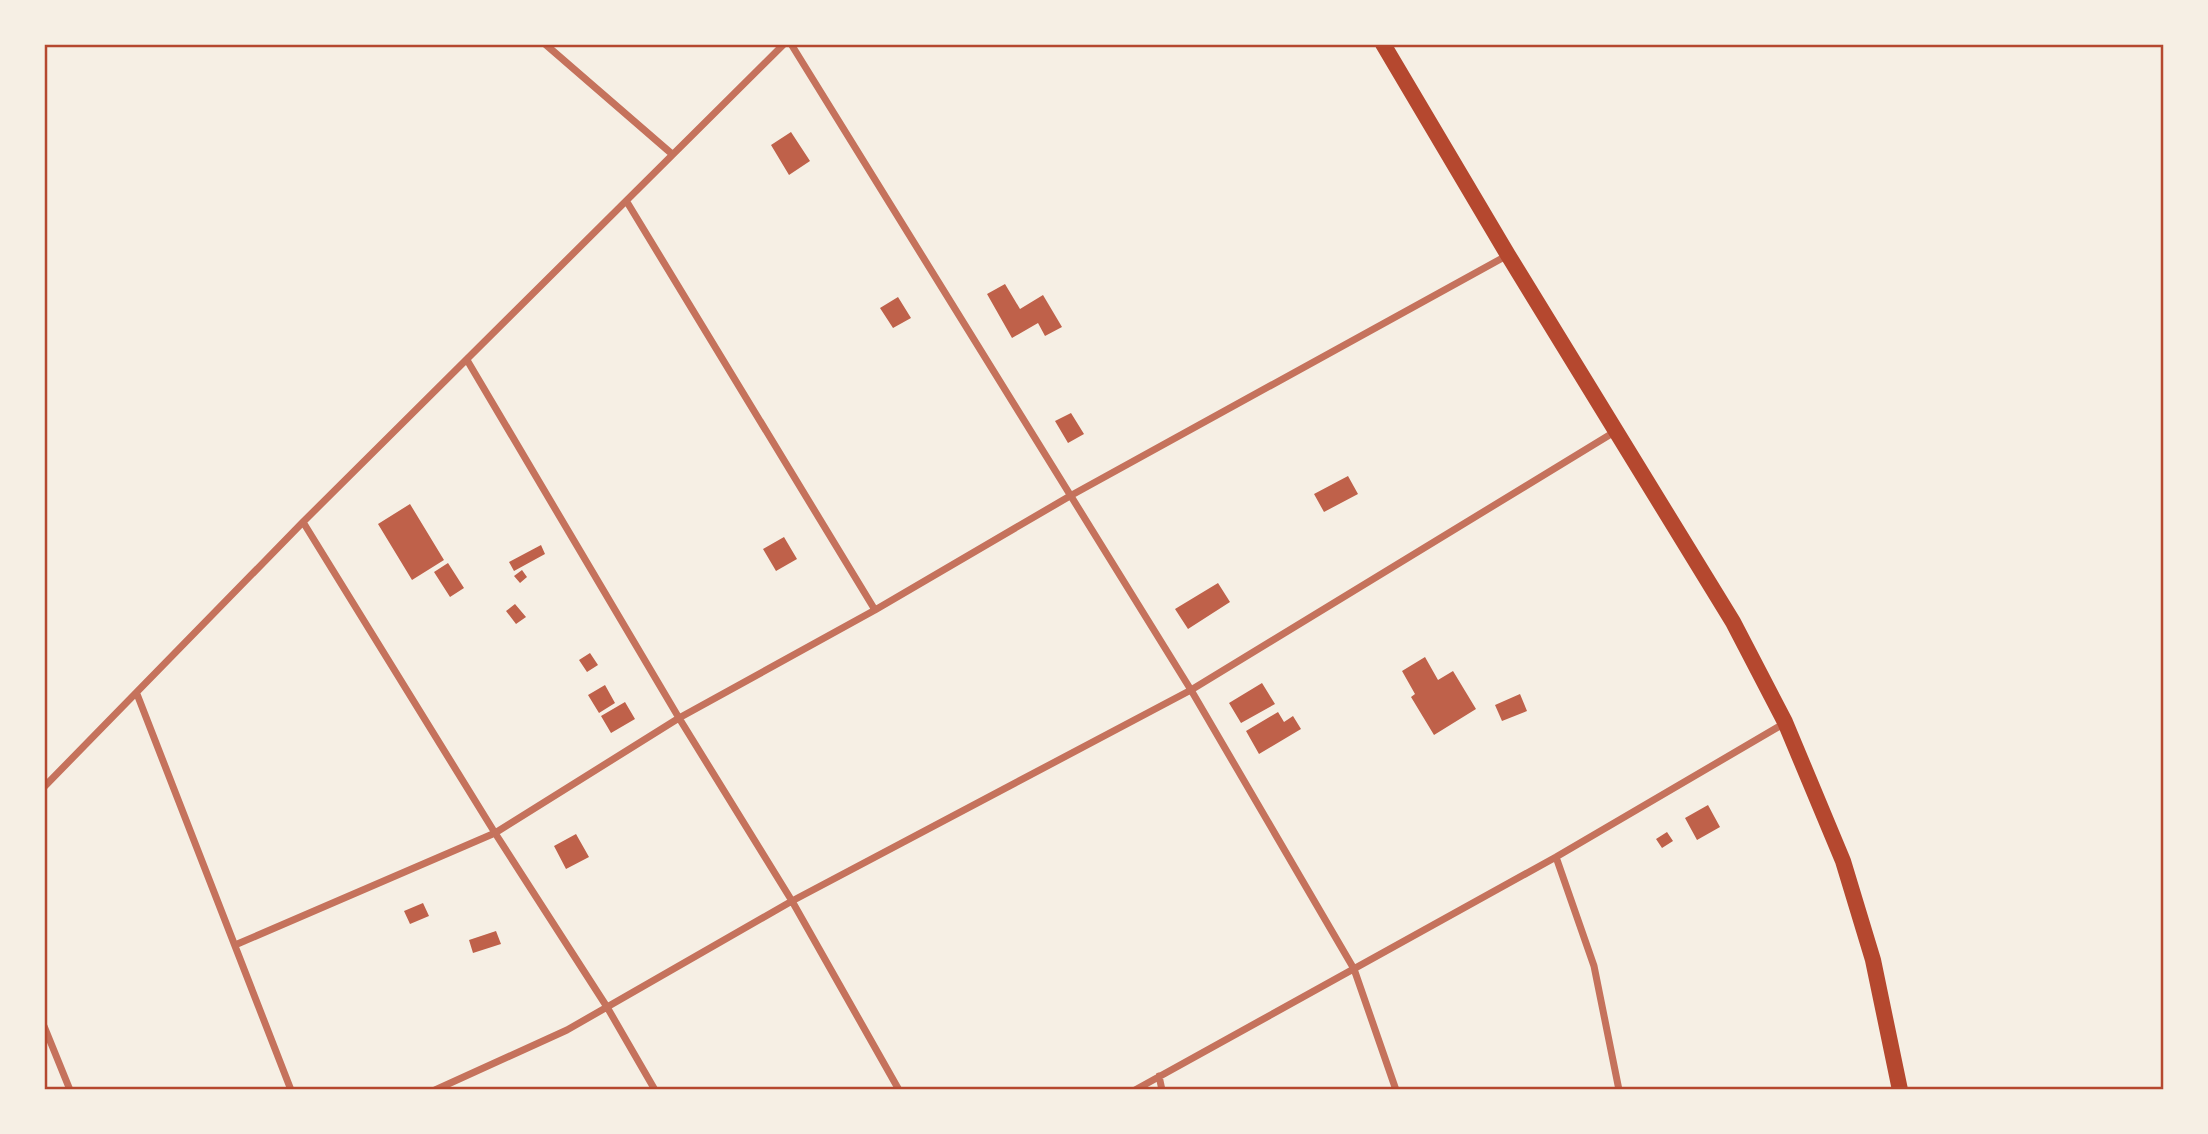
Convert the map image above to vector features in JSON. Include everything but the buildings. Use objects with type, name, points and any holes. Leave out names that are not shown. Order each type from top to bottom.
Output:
[{"type":"highway","points":[[1383,44],[1508,255],[1733,622],[1785,722],[1843,861],[1872,960],[1900,1090]]},
{"type":"street","points":[[545,44],[672,154]]},
{"type":"street","points":[[44,787],[303,522],[784,44]]},
{"type":"street","points":[[791,44],[1191,690],[1354,969],[1396,1090]]},
{"type":"street","points":[[627,202],[875,610]]},
{"type":"street","points":[[234,945],[495,832],[679,718],[875,610],[1070,496],[1508,255]]},
{"type":"street","points":[[467,360],[679,718],[792,901],[899,1090]]},
{"type":"street","points":[[435,1090],[567,1030],[792,901],[1191,690],[1617,431]]},
{"type":"street","points":[[303,522],[607,1007],[654,1090]]},
{"type":"street","points":[[137,694],[291,1090]]},
{"type":"street","points":[[1135,1090],[1556,857],[1785,722]]},
{"type":"street","points":[[1556,857],[1594,966],[1619,1090]]},
{"type":"street","points":[[44,1026],[70,1090]]},
{"type":"street","points":[[1159,1076],[1162,1090]]}]
